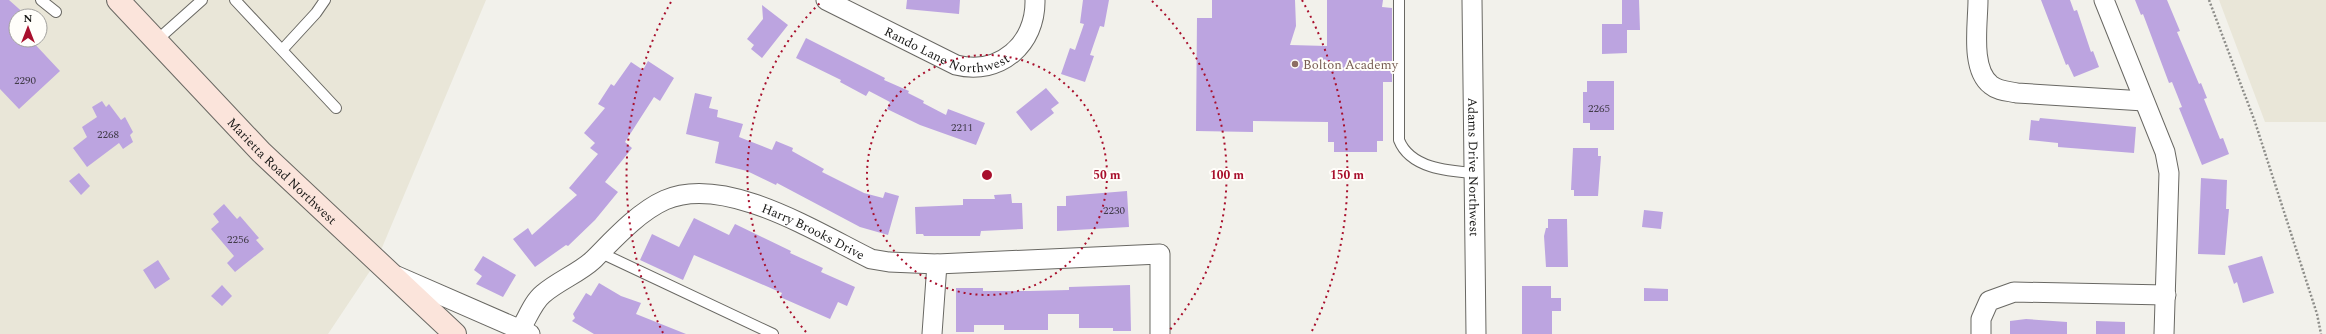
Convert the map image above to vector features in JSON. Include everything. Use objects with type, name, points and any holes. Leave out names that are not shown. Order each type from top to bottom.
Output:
[{"type":"main road","name":"Marietta Road Northwest","points":[[118,0],[262,152],[455,334]]},
{"type":"street","name":"Rando Lane Northwest","points":[[826,0],[956,65],[974,68],[998,63],[1018,49],[1026,40],[1034,19],[1035,0]]},
{"type":"street","name":"Adams Drive Northwest","points":[[1472,0],[1476,334]]},
{"type":"street","points":[[1978,0],[1978,66],[1991,85],[2001,90],[2017,93],[2144,101]]},
{"type":"street","points":[[2104,0],[2165,152],[2169,173],[2164,334]]},
{"type":"street","name":"Harry Brooks Drive","points":[[525,332],[541,295],[593,260],[599,252],[664,201],[688,193],[725,194],[760,205],[871,258],[889,262],[937,264],[1160,254],[1160,334]]},
{"type":"street","points":[[932,334],[937,264]]},
{"type":"street","points":[[389,272],[525,332]]},
{"type":"street","points":[[1982,334],[1981,319],[1989,301],[2014,292],[2166,295]]},
{"type":"lane","points":[[41,0],[56,12]]},
{"type":"lane","points":[[156,41],[202,0]]},
{"type":"lane","points":[[235,0],[336,108]]},
{"type":"lane","points":[[282,50],[316,13],[325,0]]},
{"type":"lane","points":[[1399,0],[1399,140],[1402,149],[1410,157],[1445,170],[1474,173]]},
{"type":"lane","points":[[599,252],[773,334]]},
{"type":"path","points":[[2209,0],[2255,122],[2317,314],[2321,334]]},
{"type":"shaded area","points":[[0,0],[486,0],[376,262],[328,334],[0,334]]},
{"type":"shaded area","points":[[2219,0],[2326,0],[2326,122],[2265,122]]},
{"type":"building","points":[[0,0],[9,0],[18,8],[8,8],[8,48],[38,48],[60,71],[19,109],[0,89]]},
{"type":"building","points":[[907,0],[960,0],[959,14],[906,9]]},
{"type":"building","points":[[1083,0],[1109,0],[1104,27],[1100,26],[1090,55],[1094,56],[1085,82],[1061,74],[1070,48],[1075,50],[1084,24],[1080,23]]},
{"type":"building","name":"Bolton Academy","points":[[1212,0],[1295,0],[1296,26],[1290,45],[1327,46],[1327,0],[1383,0],[1382,7],[1392,8],[1392,82],[1383,82],[1383,141],[1377,141],[1377,152],[1334,152],[1334,142],[1328,142],[1328,122],[1253,121],[1253,132],[1196,131],[1197,18],[1212,18]]},
{"type":"building","points":[[1622,0],[1639,0],[1640,30],[1627,30],[1627,53],[1602,54],[1602,24],[1622,24]]},
{"type":"building","points":[[2041,0],[2070,0],[2074,11],[2077,10],[2091,52],[2093,51],[2099,67],[2074,77],[2068,64],[2066,65]]},
{"type":"building","points":[[2135,0],[2167,0],[2180,31],[2177,32],[2199,84],[2201,83],[2207,98],[2204,99],[2220,139],[2223,138],[2229,154],[2202,165],[2179,108],[2182,107],[2172,82],[2169,83],[2143,14],[2141,15]]},
{"type":"building","points":[[762,5],[788,25],[762,58],[751,49],[754,45],[747,39],[763,19]]},
{"type":"building","points":[[806,38],[885,78],[884,80],[909,91],[908,93],[924,101],[923,103],[946,115],[948,109],[985,123],[976,145],[920,125],[887,109],[890,102],[869,91],[866,96],[840,82],[841,80],[796,58]]},
{"type":"building","points":[[648,61],[674,78],[660,101],[654,97],[625,142],[632,148],[605,182],[618,192],[595,220],[568,246],[566,245],[535,267],[513,239],[528,228],[532,235],[577,195],[569,188],[598,154],[590,148],[595,143],[584,133],[605,108],[598,104],[611,84],[614,86],[631,62],[643,70]]},
{"type":"building","points":[[1587,81],[1614,81],[1614,130],[1590,130],[1590,123],[1583,123],[1583,92],[1587,92]]},
{"type":"building","points":[[1046,88],[1059,103],[1051,109],[1054,113],[1031,131],[1016,112]]},
{"type":"building","points":[[695,93],[712,97],[709,108],[718,110],[717,117],[743,124],[739,137],[772,150],[776,141],[793,148],[792,151],[824,169],[822,172],[864,193],[883,198],[885,192],[899,196],[888,235],[860,227],[777,183],[776,185],[747,171],[715,163],[719,142],[686,134]]},
{"type":"building","points":[[102,101],[106,107],[109,104],[121,120],[125,117],[133,132],[130,135],[133,142],[123,149],[119,143],[87,167],[73,148],[87,137],[82,127],[97,117],[92,107]]},
{"type":"building","points":[[2040,118],[2136,127],[2134,153],[2058,147],[2058,143],[2029,140],[2031,120],[2039,121]]},
{"type":"building","points":[[1573,148],[1598,148],[1598,156],[1601,156],[1598,196],[1574,196],[1574,190],[1571,190]]},
{"type":"building","points":[[79,173],[90,186],[81,195],[69,181]]},
{"type":"building","points":[[2201,178],[2227,180],[2226,209],[2229,209],[2225,255],[2198,254]]},
{"type":"building","points":[[1127,191],[1129,227],[1057,231],[1057,206],[1066,206],[1066,196]]},
{"type":"building","points":[[1011,194],[1012,203],[1022,203],[1023,229],[981,231],[980,236],[924,236],[923,234],[916,234],[915,207],[963,205],[963,199],[995,199],[994,195]]},
{"type":"building","points":[[224,204],[237,219],[240,216],[259,238],[256,240],[264,249],[235,272],[227,263],[234,256],[211,229],[219,222],[213,214]]},
{"type":"building","points":[[1644,210],[1663,212],[1661,229],[1642,227]]},
{"type":"building","points":[[694,218],[729,235],[735,224],[791,251],[790,253],[823,268],[821,272],[855,287],[847,306],[838,302],[830,319],[780,297],[782,293],[694,255],[683,280],[640,260],[652,234],[679,247]]},
{"type":"building","points":[[1548,219],[1567,219],[1568,267],[1546,267],[1544,236],[1546,228],[1548,228]]},
{"type":"building","points":[[483,256],[516,275],[503,297],[476,284],[482,276],[474,270]]},
{"type":"building","points":[[2262,256],[2274,293],[2243,303],[2237,282],[2234,284],[2228,266]]},
{"type":"building","points":[[158,260],[170,279],[155,289],[143,270]]},
{"type":"building","points":[[599,283],[621,296],[641,303],[636,314],[686,334],[594,334],[572,321],[575,318],[573,314],[586,293],[591,296]]},
{"type":"building","points":[[222,285],[232,296],[222,306],[211,296]]},
{"type":"building","points":[[1130,285],[1131,331],[1113,331],[1113,328],[1079,328],[1079,314],[1048,314],[1048,330],[1004,330],[1004,325],[974,325],[974,332],[956,332],[956,288],[983,288],[983,291],[1030,291],[1069,290],[1069,287]]},
{"type":"building","points":[[1522,286],[1551,286],[1551,298],[1561,298],[1561,311],[1552,311],[1552,334],[1522,334]]},
{"type":"building","points":[[1644,288],[1668,289],[1668,301],[1644,301]]},
{"type":"building","points":[[2026,319],[2067,322],[2067,334],[2010,334],[2010,321]]},
{"type":"building","points":[[2096,321],[2125,322],[2125,334],[2096,334]]},
{"type":"place","name":"Bolton Academy","points":[[1295,64]]}]
